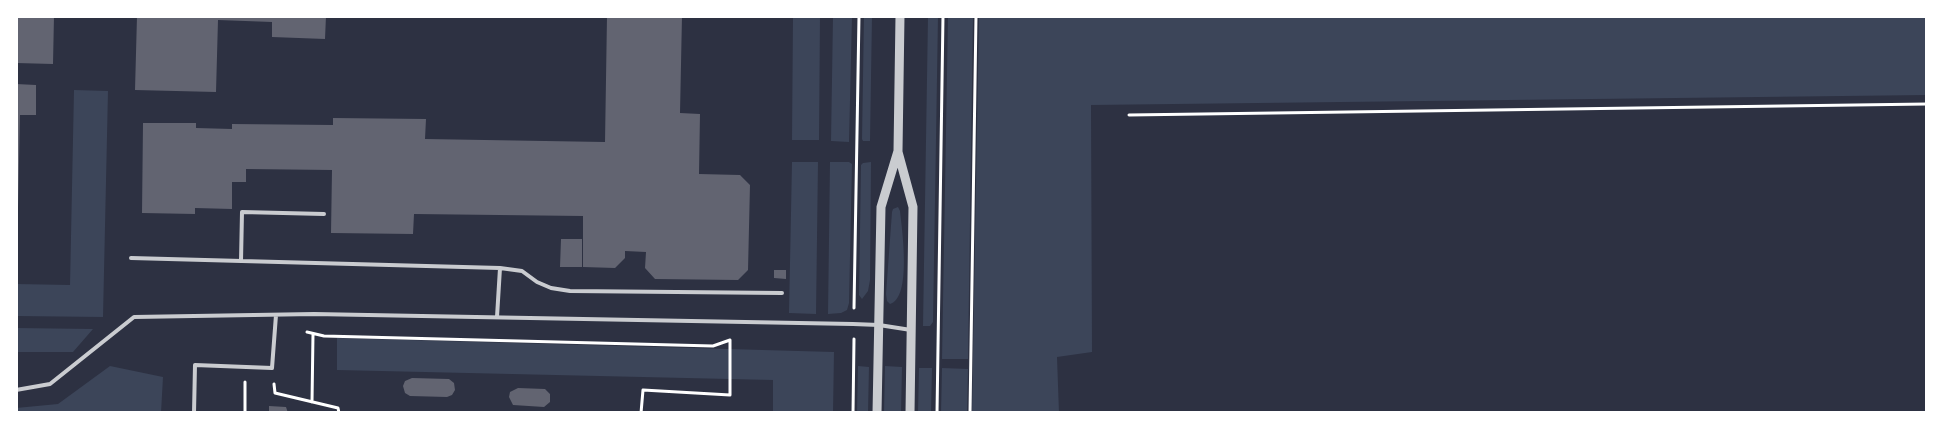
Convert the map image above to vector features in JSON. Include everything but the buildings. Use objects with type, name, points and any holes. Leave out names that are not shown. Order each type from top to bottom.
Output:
[{"type":"street","points":[[900,16],[898,151],[913,207],[910,413]]},
{"type":"street","points":[[877,413],[881,207],[898,151]]},
{"type":"lane","points":[[241,261],[242,212],[324,214]]},
{"type":"lane","points":[[131,258],[500,268],[522,271],[544,285],[570,291],[782,293]]},
{"type":"lane","points":[[497,317],[500,268]]},
{"type":"lane","points":[[194,413],[195,365],[272,368],[276,314]]},
{"type":"lane","points":[[16,390],[50,384],[134,317],[314,314],[497,317],[854,324],[879,325],[911,330]]},
{"type":"path","points":[[853,413],[859,16]]},
{"type":"path","points":[[937,413],[943,16]]},
{"type":"path","points":[[970,413],[976,16]]},
{"type":"path","points":[[1130,115],[1927,104]]},
{"type":"path","points":[[275,329],[301,330],[324,336],[713,346],[730,340],[730,395],[643,390],[642,413]]},
{"type":"path","points":[[312,402],[314,334]]},
{"type":"path","points":[[245,367],[245,413]]},
{"type":"path","points":[[272,368],[275,393],[338,408],[338,413]]},
{"type":"shaded area","points":[[793,16],[820,16],[819,140],[792,140]]},
{"type":"shaded area","points":[[833,16],[852,16],[849,142],[831,141]]},
{"type":"shaded area","points":[[864,16],[872,16],[870,141],[863,141],[862,139]]},
{"type":"shaded area","points":[[928,16],[938,16],[933,322],[930,326],[923,326]]},
{"type":"shaded area","points":[[948,16],[973,16],[968,359],[942,359]]},
{"type":"shaded area","points":[[979,16],[1927,16],[1927,95],[1091,105],[1092,352],[1057,357],[1059,413],[972,413]]},
{"type":"shaded area","points":[[74,90],[108,91],[103,317],[16,316],[16,284],[70,285]]},
{"type":"shaded area","points":[[792,162],[818,162],[816,314],[789,313]]},
{"type":"shaded area","points":[[830,162],[849,162],[852,164],[849,303],[847,310],[841,313],[828,314]]},
{"type":"shaded area","points":[[871,162],[870,280],[868,291],[862,299],[859,295],[861,165]]},
{"type":"shaded area","points":[[898,207],[904,247],[903,277],[897,299],[890,304],[887,301],[886,294],[892,212],[893,209]]},
{"type":"shaded area","points":[[16,328],[93,329],[73,352],[16,352]]},
{"type":"shaded area","points":[[337,338],[834,352],[833,413],[773,413],[773,380],[337,370]]},
{"type":"shaded area","points":[[110,366],[163,377],[161,413],[16,413],[16,408],[58,404]]},
{"type":"shaded area","points":[[858,366],[869,367],[868,413],[857,413]]},
{"type":"shaded area","points":[[885,366],[902,367],[901,413],[884,413]]},
{"type":"shaded area","points":[[919,368],[932,368],[931,413],[918,413]]},
{"type":"shaded area","points":[[942,368],[968,369],[967,413],[941,413]]}]
